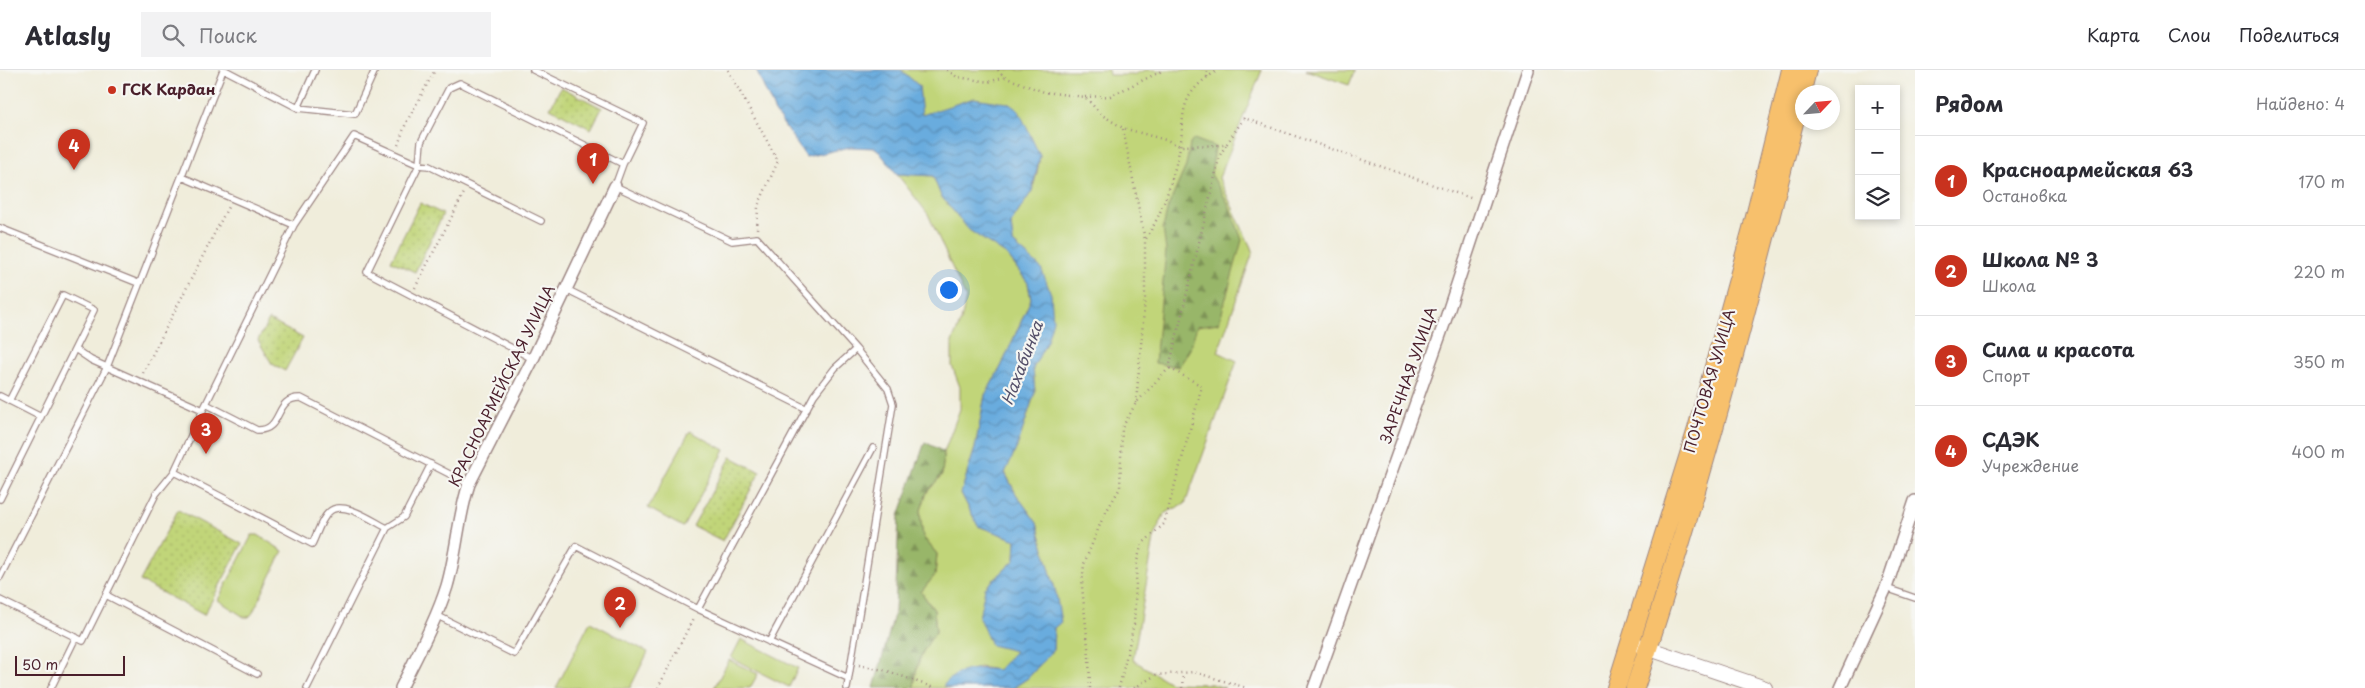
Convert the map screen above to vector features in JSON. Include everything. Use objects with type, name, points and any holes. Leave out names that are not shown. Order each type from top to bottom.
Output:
[{"type":"main road","name":"ПОЧТОВАЯ УЛИЦА","points":[[1616,688],[1697,429],[1751,234],[1791,70]]},
{"type":"main road","name":"ПОЧТОВАЯ УЛИЦА","points":[[1635,688],[1673,572],[1712,436],[1768,230],[1808,70]]},
{"type":"street","name":"ЗАРЕЧНАЯ УЛИЦА","points":[[1314,688],[1444,324],[1482,202],[1528,70]]},
{"type":"street","name":"КРАСНОАРМЕЙСКАЯ УЛИЦА","points":[[401,688],[436,615],[448,584],[462,504],[469,484],[533,359],[615,186]]},
{"type":"street","points":[[1840,688],[1886,588],[1915,501]]},
{"type":"street","points":[[1631,642],[1765,688]]},
{"type":"lane","points":[[0,578],[107,367],[138,283],[224,70],[298,108],[355,114],[374,70]]},
{"type":"lane","points":[[298,108],[315,70]]},
{"type":"lane","points":[[533,70],[643,123],[623,164],[615,186],[732,241],[757,238],[856,349],[888,389],[893,404],[847,688]]},
{"type":"lane","points":[[533,359],[367,272],[419,165],[421,142],[449,88],[460,83],[623,164]]},
{"type":"lane","points":[[0,600],[84,641],[156,494],[174,472],[294,225],[354,136],[419,165],[429,166],[541,221]]},
{"type":"lane","points":[[182,177],[294,225]]},
{"type":"lane","points":[[0,228],[138,283]]},
{"type":"lane","points":[[566,289],[807,409]]},
{"type":"lane","points":[[0,499],[94,310],[63,295],[9,400]]},
{"type":"lane","points":[[74,349],[138,381],[257,430],[265,430],[273,424],[284,403],[292,398],[301,398],[469,484]]},
{"type":"lane","points":[[698,609],[814,396],[835,368],[856,349]]},
{"type":"lane","points":[[0,396],[41,417]]},
{"type":"lane","points":[[768,642],[873,448]]},
{"type":"lane","points":[[307,688],[387,528],[404,517],[432,464]]},
{"type":"lane","points":[[174,472],[312,544],[328,513],[335,507],[344,507],[387,528]]},
{"type":"lane","points":[[436,615],[514,654],[576,546],[698,609],[848,678]]},
{"type":"lane","points":[[1886,588],[1915,598]]},
{"type":"lane","points":[[106,595],[257,674]]},
{"type":"lane","points":[[50,688],[76,637]]},
{"type":"path","points":[[394,155],[406,123],[435,70]]},
{"type":"path","points":[[728,70],[778,161],[758,206],[757,238]]},
{"type":"path","points":[[947,70],[957,77],[989,82],[1004,77]]},
{"type":"path","points":[[998,70],[1004,77],[1044,92],[1085,97],[1110,96],[1164,70]]},
{"type":"path","points":[[1207,76],[1208,70]]},
{"type":"path","points":[[1145,240],[1157,222],[1180,146],[1186,101],[1207,76],[1220,70]]},
{"type":"path","points":[[1085,97],[1102,115],[1123,128],[1180,146],[1226,144]]},
{"type":"path","points":[[1090,688],[1090,656],[1082,586],[1084,564],[1103,517],[1120,488],[1122,428],[1136,403],[1170,368],[1220,155],[1244,118],[1482,202]]},
{"type":"path","points":[[1123,128],[1145,240],[1145,299],[1136,403]]},
{"type":"path","points":[[411,295],[469,185]]},
{"type":"path","points":[[138,381],[232,198]]},
{"type":"path","points":[[1119,688],[1134,624],[1137,561],[1142,544],[1164,524],[1202,386],[1170,368]]},
{"type":"path","points":[[658,688],[698,609]]},
{"type":"path","points":[[866,666],[888,671],[934,688]]},
{"type":"path","points":[[1134,688],[1156,675],[1194,672],[1246,688]]},
{"type":"path","points":[[1182,688],[1183,673]]},
{"type":"green space","points":[[901,70],[1108,70],[1109,75],[1132,75],[1146,70],[1262,70],[1219,178],[1253,252],[1218,352],[1237,361],[1185,504],[1165,513],[1155,533],[1133,660],[1170,683],[1211,684],[1225,688],[1013,688],[1028,678],[1053,650],[1054,628],[1060,621],[1056,593],[1037,523],[1016,494],[1005,472],[1017,447],[1035,392],[1033,368],[1047,341],[1041,268],[1013,243],[1011,223],[1032,191],[1040,156],[1032,140],[929,114],[921,116],[919,86]]},
{"type":"green space","points":[[1306,70],[1355,70],[1349,85]]},
{"type":"green space","points":[[561,87],[602,108],[591,129],[550,108]]},
{"type":"green space","points":[[1194,139],[1215,147],[1211,174],[1229,205],[1242,240],[1219,323],[1197,326],[1190,349],[1179,367],[1155,363],[1166,251],[1163,228],[1168,207],[1186,166],[1190,144]]},
{"type":"green space","points":[[897,174],[933,176],[941,196],[969,230],[1007,255],[1028,283],[1031,299],[1001,367],[985,395],[975,448],[961,493],[978,526],[1016,540],[1015,560],[985,588],[1016,651],[998,670],[979,667],[944,685],[950,688],[914,688],[920,658],[936,632],[934,610],[921,592],[935,575],[937,554],[923,537],[920,513],[927,492],[942,475],[944,452],[960,409],[960,387],[952,366],[952,342],[961,321],[966,298],[928,214]]},
{"type":"green space","points":[[420,203],[443,214],[415,272],[391,261]]},
{"type":"green space","points":[[269,320],[303,338],[285,371],[272,364],[258,340]]},
{"type":"green space","points":[[690,431],[725,450],[683,527],[648,508]]},
{"type":"green space","points":[[925,442],[944,452],[942,475],[927,492],[920,513],[923,537],[937,554],[935,575],[921,592],[934,610],[936,632],[920,658],[914,688],[874,688],[895,611],[899,516]]},
{"type":"green space","points":[[731,457],[760,472],[723,541],[693,526]]},
{"type":"green space","points":[[178,510],[242,544],[204,615],[140,581]]},
{"type":"green space","points":[[252,535],[258,535],[283,551],[252,614],[249,617],[244,617],[218,600]]},
{"type":"green space","points":[[590,622],[648,652],[630,688],[556,688]]},
{"type":"green space","points":[[741,639],[798,668],[789,687],[731,658]]},
{"type":"green space","points":[[729,660],[758,674],[750,688],[714,688]]},
{"type":"water","name":"Нахабинка","points":[[756,70],[901,70],[919,86],[922,115],[974,98],[1008,103],[1019,111],[1040,156],[1032,191],[1011,223],[1013,243],[1041,268],[1051,294],[1053,320],[1047,341],[1033,368],[1035,392],[1017,447],[1005,473],[1016,494],[1037,523],[1056,593],[1061,622],[1054,628],[1053,650],[1028,678],[1013,688],[950,688],[943,686],[961,672],[976,669],[998,670],[1015,651],[991,645],[979,618],[985,588],[1015,560],[1016,540],[978,526],[961,493],[975,448],[985,395],[1001,367],[1031,299],[1028,283],[1007,255],[969,230],[941,196],[933,176],[897,174],[876,148],[850,147],[806,157],[775,112]]},
{"type":"place","name":"ГСК Кардан","points":[[112,90]]},
{"type":"place","name":"СДЭК","points":[[74,170]]},
{"type":"place","name":"Красноармейская 63","points":[[593,184]]},
{"type":"place","name":"Сила и красота","points":[[206,454]]},
{"type":"place","name":"Школа № 3","points":[[620,628]]}]
